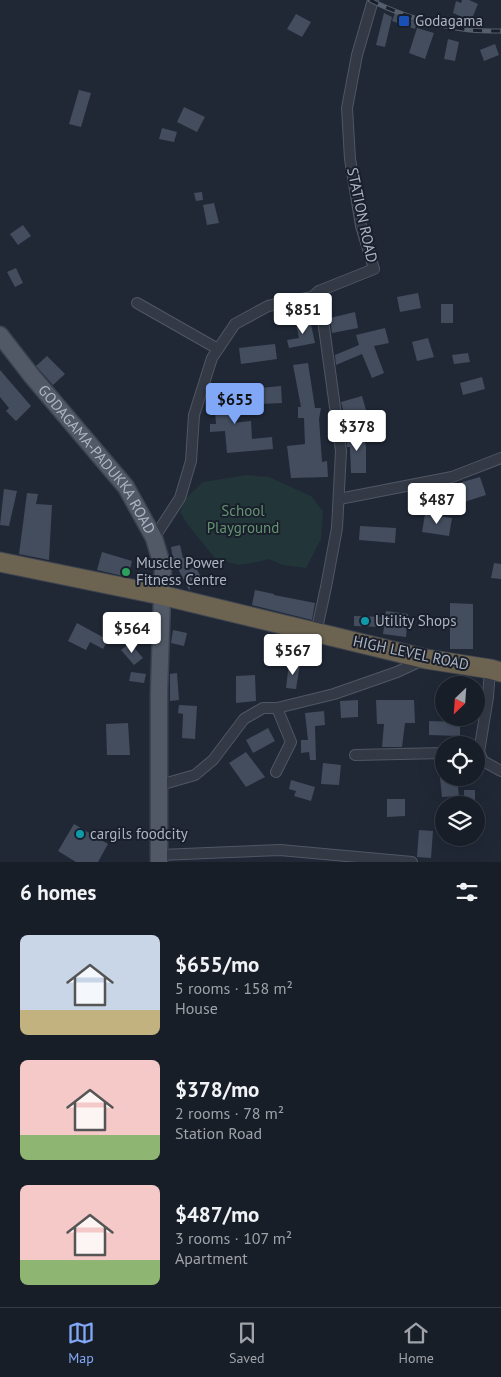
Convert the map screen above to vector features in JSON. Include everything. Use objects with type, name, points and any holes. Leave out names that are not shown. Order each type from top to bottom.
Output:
[{"type":"highway","name":"HIGH LEVEL ROAD","points":[[0,562],[161,595],[426,659],[495,670]]},
{"type":"main road","name":"GODAGAMA-PADUKKA ROAD","points":[[0,336],[126,487],[154,538],[163,568],[159,692],[160,858]]},
{"type":"street","name":"STATION ROAD","points":[[319,291],[374,269],[361,226],[352,169],[347,108],[357,55],[373,0]]},
{"type":"street","points":[[154,538],[180,498],[191,461],[194,415],[212,358],[218,349],[235,324],[268,306],[312,297],[319,291]]},
{"type":"street","points":[[316,633],[337,528],[341,451],[319,291]]},
{"type":"street","points":[[137,303],[218,349]]},
{"type":"street","points":[[338,499],[452,477],[501,458]]},
{"type":"street","points":[[160,785],[195,775],[214,760],[244,719],[263,708],[277,708],[334,694],[397,672],[426,659]]},
{"type":"street","points":[[481,736],[495,670]]},
{"type":"street","points":[[276,772],[291,742],[277,708]]},
{"type":"street","points":[[355,755],[435,753]]},
{"type":"street","points":[[485,762],[501,771]]},
{"type":"street","points":[[160,858],[280,850],[412,862]]},
{"type":"green space","name":"School Playground","points":[[247,475],[269,477],[311,496],[323,511],[321,539],[306,568],[283,565],[269,559],[238,565],[215,558],[188,525],[180,512],[186,498],[203,482]]},
{"type":"building","points":[[462,0],[469,0],[478,4],[471,21],[453,13],[456,1],[461,3]]},
{"type":"building","points":[[384,13],[392,17],[385,47],[376,45]]},
{"type":"building","points":[[395,13],[417,22],[415,29],[392,21]]},
{"type":"building","points":[[296,14],[311,22],[302,37],[287,29]]},
{"type":"building","points":[[417,28],[434,33],[425,59],[409,53]]},
{"type":"building","points":[[448,39],[459,42],[455,61],[444,59]]},
{"type":"building","points":[[495,44],[499,55],[484,61],[480,50]]},
{"type":"building","points":[[79,90],[91,93],[81,127],[69,124]]},
{"type":"building","points":[[184,107],[205,117],[197,132],[177,122]]},
{"type":"building","points":[[162,128],[177,132],[174,142],[159,139]]},
{"type":"building","points":[[202,192],[203,200],[196,201],[194,193]]},
{"type":"building","points":[[214,203],[219,223],[207,225],[203,205]]},
{"type":"building","points":[[23,225],[31,236],[18,245],[10,234]]},
{"type":"building","points":[[16,268],[23,283],[15,287],[7,272]]},
{"type":"building","points":[[418,293],[421,308],[400,312],[397,297]]},
{"type":"building","points":[[441,304],[453,304],[453,323],[441,323]]},
{"type":"building","points":[[355,312],[358,328],[332,333],[330,318]]},
{"type":"building","points":[[310,320],[315,343],[289,348],[287,340],[299,338],[296,323]]},
{"type":"building","points":[[385,328],[389,343],[374,346],[384,373],[372,378],[362,354],[336,365],[335,355],[359,345],[356,335]]},
{"type":"building","points":[[428,338],[434,357],[417,361],[412,342]]},
{"type":"building","points":[[275,344],[277,359],[241,364],[239,348]]},
{"type":"building","points":[[468,353],[470,362],[454,364],[452,355]]},
{"type":"building","points":[[47,356],[65,374],[53,385],[36,366]]},
{"type":"building","points":[[308,363],[315,408],[321,408],[319,419],[322,462],[327,461],[328,477],[291,478],[287,446],[305,444],[304,418],[298,418],[298,407],[301,407],[293,365]]},
{"type":"building","points":[[0,370],[31,406],[16,421],[6,411],[9,408],[0,397]]},
{"type":"building","points":[[482,377],[485,389],[463,395],[460,383]]},
{"type":"building","points":[[229,384],[233,423],[251,421],[252,439],[272,437],[273,449],[227,453],[225,431],[210,432],[210,424],[216,424],[213,385]]},
{"type":"building","points":[[281,386],[282,403],[260,404],[259,388]]},
{"type":"building","points":[[362,396],[366,410],[345,417],[341,402]]},
{"type":"building","points":[[363,431],[366,447],[366,473],[351,473],[350,447],[347,447],[346,434]]},
{"type":"building","points":[[480,477],[486,495],[458,504],[452,485]]},
{"type":"building","points":[[4,489],[17,491],[9,526],[0,525]]},
{"type":"building","points":[[27,493],[38,494],[36,504],[52,505],[49,560],[19,554]]},
{"type":"building","points":[[425,514],[452,518],[449,536],[422,532]]},
{"type":"building","points":[[360,526],[396,528],[395,543],[359,540]]},
{"type":"building","points":[[180,545],[183,558],[188,558],[189,570],[195,566],[201,577],[189,582],[190,590],[176,565],[174,565],[171,547]]},
{"type":"building","points":[[102,552],[132,561],[128,577],[97,570]]},
{"type":"building","points":[[494,563],[501,564],[501,579],[491,578]]},
{"type":"building","points":[[255,590],[315,603],[312,620],[252,605]]},
{"type":"building","points":[[450,603],[473,604],[473,649],[450,649]]},
{"type":"building","points":[[386,611],[408,614],[406,637],[383,634],[384,627],[354,626],[354,616],[385,617]]},
{"type":"building","points":[[77,623],[108,640],[103,649],[90,642],[86,650],[68,641]]},
{"type":"building","points":[[173,630],[187,633],[184,646],[171,643]]},
{"type":"building","points":[[130,643],[143,658],[134,665],[121,650]]},
{"type":"building","points":[[289,663],[300,664],[296,689],[286,688]]},
{"type":"building","points":[[131,672],[146,674],[144,683],[129,681]]},
{"type":"building","points":[[177,673],[179,700],[170,701],[170,674]]},
{"type":"building","points":[[255,675],[256,701],[236,703],[236,676]]},
{"type":"building","points":[[358,700],[358,717],[341,718],[340,701]]},
{"type":"building","points":[[376,700],[414,700],[415,723],[405,723],[402,747],[382,747],[384,724],[377,724]]},
{"type":"building","points":[[179,705],[197,706],[195,739],[182,738],[183,714],[178,713]]},
{"type":"building","points":[[324,711],[325,725],[315,726],[316,760],[310,760],[309,752],[301,753],[301,740],[308,740],[305,713]]},
{"type":"building","points":[[429,721],[435,721],[435,726],[460,726],[460,736],[429,735]]},
{"type":"building","points":[[128,723],[130,755],[107,755],[106,724]]},
{"type":"building","points":[[268,728],[275,741],[253,753],[246,740]]},
{"type":"building","points":[[246,752],[265,777],[246,787],[229,763]]},
{"type":"building","points":[[323,763],[341,765],[339,785],[321,784]]},
{"type":"building","points":[[291,780],[315,787],[311,801],[294,796],[296,791],[289,789]]},
{"type":"building","points":[[441,786],[458,786],[459,796],[442,796]]},
{"type":"building","points":[[464,790],[475,790],[475,796],[464,796]]},
{"type":"building","points":[[387,799],[405,799],[405,816],[387,817]]},
{"type":"building","name":"cargils foodcity","points":[[74,824],[108,844],[98,862],[76,862],[58,851]]},
{"type":"building","points":[[419,830],[433,831],[431,858],[417,857]]},
{"type":"railway","points":[[370,0],[406,15],[432,23],[470,30],[501,31]]},
{"type":"place","name":"Godagama","points":[[404,21]]},
{"type":"place","name":"Muscle Power Fitness Centre","points":[[126,572]]},
{"type":"place","name":"Utility Shops","points":[[365,621]]},
{"type":"place","name":"cargils foodcity","points":[[80,834]]}]
